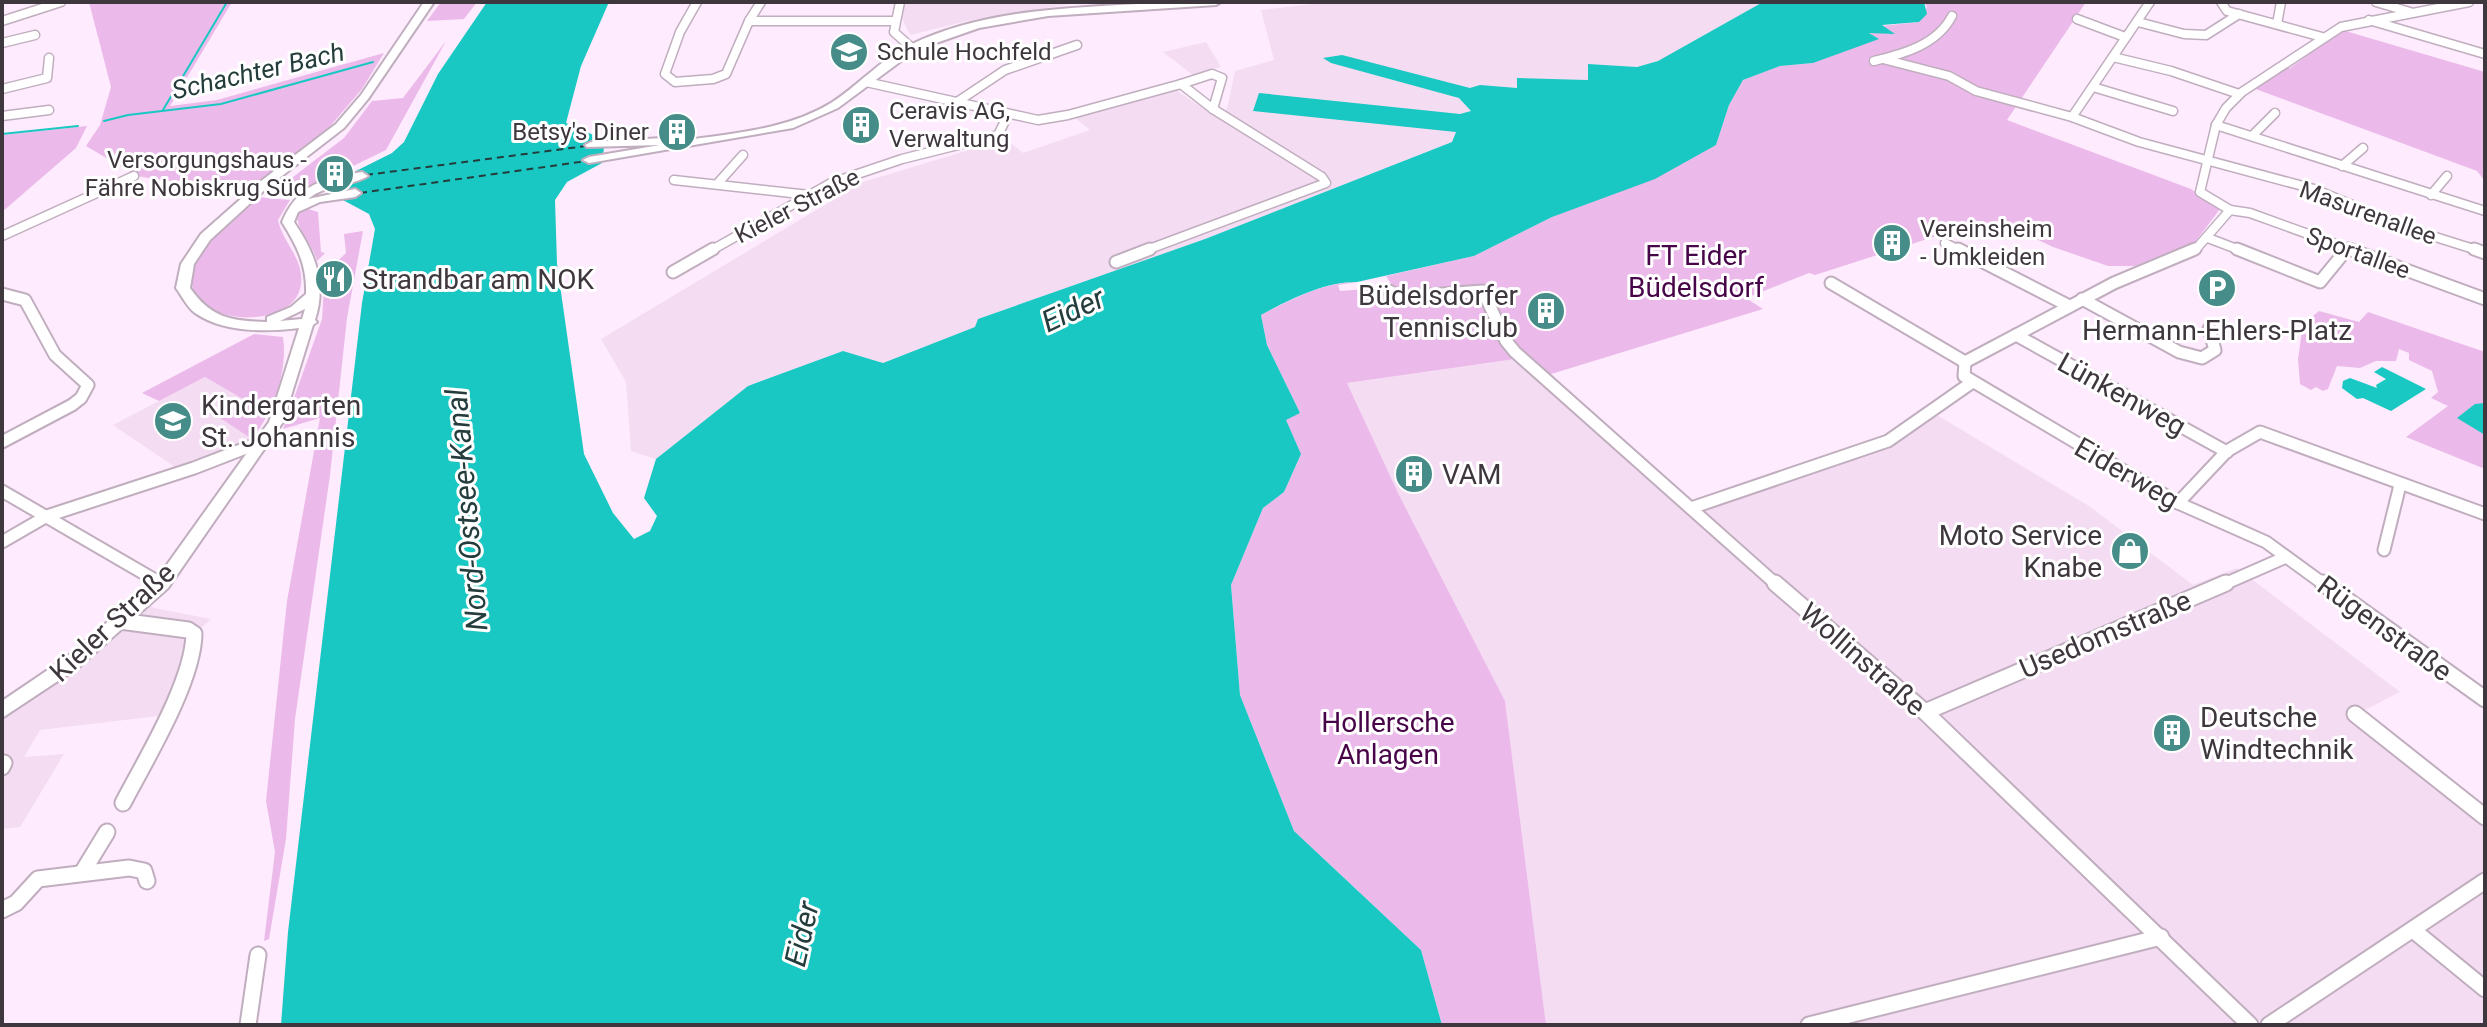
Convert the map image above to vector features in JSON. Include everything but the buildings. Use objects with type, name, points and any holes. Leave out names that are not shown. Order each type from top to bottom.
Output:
[{"type":"main road","points":[[310,318],[279,326],[236,322],[202,311],[188,300],[183,276],[193,252],[243,201],[309,153],[342,124],[429,2]]},
{"type":"main road","points":[[589,160],[789,126],[834,106],[912,48],[962,29],[1006,19],[1216,2]]},
{"type":"main road","points":[[591,145],[612,142],[689,143]]},
{"type":"main road","points":[[290,216],[293,205],[300,197],[328,182],[362,176]]},
{"type":"main road","points":[[290,216],[306,203],[355,193]]},
{"type":"main road","name":"Kieler Straße","points":[[2,711],[46,683],[162,584],[276,422],[310,318],[313,295],[313,274],[304,246],[290,227],[290,216]]},
{"type":"main road","points":[[272,320],[296,310],[313,295]]},
{"type":"main road","points":[[236,322],[310,318]]},
{"type":"street","points":[[2,21],[61,2]]},
{"type":"street","points":[[697,2],[680,32],[665,74],[675,82],[713,79],[726,74],[749,21],[761,2]]},
{"type":"street","points":[[899,2],[894,32],[912,48]]},
{"type":"street","points":[[2072,117],[2150,2]]},
{"type":"street","points":[[2221,2],[2227,11],[2322,37]]},
{"type":"street","points":[[2277,24],[2281,2]]},
{"type":"street","points":[[2376,2],[2410,12]]},
{"type":"street","points":[[1965,362],[2082,299],[2177,258],[2208,238],[2230,210],[2200,192],[2205,161],[2216,125],[2239,94],[2341,27],[2469,2]]},
{"type":"street","points":[[2138,22],[2184,34],[2206,35],[2239,14]]},
{"type":"street","name":"Masurenallee","points":[[1952,16],[1947,28],[1938,35],[1879,60],[1949,76],[1989,96],[2072,117],[2139,142],[2314,189],[2410,229],[2485,253]]},
{"type":"street","points":[[2077,19],[2125,37]]},
{"type":"street","points":[[2369,20],[2485,54]]},
{"type":"street","points":[[749,21],[894,21]]},
{"type":"street","points":[[2,43],[35,35]]},
{"type":"street","points":[[957,102],[1005,70],[1077,45]]},
{"type":"street","points":[[2113,57],[2171,71],[2239,94]]},
{"type":"street","points":[[2,89],[47,78],[49,58]]},
{"type":"street","points":[[866,82],[1008,115],[1052,119],[1212,74],[1222,78],[1213,109]]},
{"type":"street","points":[[1116,262],[1326,183],[1322,177],[1213,109],[1181,84]]},
{"type":"street","points":[[2093,87],[2173,111]]},
{"type":"street","points":[[2,116],[49,110]]},
{"type":"street","points":[[2252,136],[2275,113]]},
{"type":"street","name":"Kieler Straße","points":[[673,272],[809,195],[859,172],[998,135],[1008,115]]},
{"type":"street","points":[[2216,125],[2485,211]]},
{"type":"street","points":[[2342,166],[2363,148]]},
{"type":"street","points":[[718,183],[743,155]]},
{"type":"street","points":[[2,236],[134,176]]},
{"type":"street","points":[[2431,195],[2447,176]]},
{"type":"street","points":[[674,180],[809,195]]},
{"type":"street","points":[[325,197],[328,182]]},
{"type":"street","name":"Sportallee","points":[[2230,210],[2250,213],[2485,299]]},
{"type":"street","points":[[2208,238],[2320,282],[2347,249]]},
{"type":"street","points":[[1945,243],[2069,306]]},
{"type":"street","points":[[1831,283],[1965,362]]},
{"type":"street","name":"Wollinstraße","points":[[1389,291],[1401,297],[1483,291],[1506,341],[1515,352],[1925,712],[2250,1025]]},
{"type":"street","points":[[2,294],[25,300],[55,355],[88,385],[81,398],[72,405],[2,442]]},
{"type":"street","points":[[2082,299],[2179,352],[2194,357],[2211,355],[2215,350],[2209,329]]},
{"type":"street","name":"Lünkenweg","points":[[2016,335],[2227,452]]},
{"type":"street","points":[[1691,508],[1888,441],[1971,383],[1964,376],[1965,362]]},
{"type":"street","name":"Eiderweg","points":[[1971,383],[2178,503],[2266,542],[2286,557]]},
{"type":"street","points":[[2178,503],[2227,452],[2253,433],[2260,432],[2485,514]]},
{"type":"street","points":[[2,542],[47,516],[194,468],[264,441]]},
{"type":"street","points":[[2384,550],[2400,485]]},
{"type":"street","points":[[2,491],[162,584]]},
{"type":"street","name":"Rügenstraße","points":[[2286,557],[2485,699]]},
{"type":"street","name":"Usedomstraße","points":[[1925,712],[2286,557]]},
{"type":"street","points":[[120,621],[188,630],[194,634],[196,643],[186,673],[123,803]]},
{"type":"street","points":[[2355,714],[2485,817]]},
{"type":"street","points":[[82,873],[107,832]]},
{"type":"street","points":[[2,910],[16,903],[38,879],[129,868],[144,871],[147,881]]},
{"type":"street","points":[[2269,1025],[2485,881]]},
{"type":"street","points":[[2413,930],[2485,989]]},
{"type":"street","points":[[1809,1025],[2161,937]]},
{"type":"street","points":[[248,1025],[258,955]]},
{"type":"shaded area","points":[[905,2],[1082,2],[967,21],[910,35],[902,18]]},
{"type":"shaded area","points":[[1329,2],[1763,2],[1658,61],[1637,67],[1588,64],[1588,80],[1517,79],[1518,88],[1480,87],[1471,111],[1452,142],[1205,239],[978,319],[976,327],[882,363],[843,351],[748,386],[656,459],[631,451],[626,382],[601,339],[863,182],[1006,139],[1023,153],[1090,130],[1074,117],[1174,89],[1212,114],[1227,109],[1235,71],[1274,60],[1261,10]]},
{"type":"shaded area","points":[[1206,42],[1221,67],[1193,75],[1163,52]]},
{"type":"shaded area","points":[[1530,357],[1691,507],[1887,440],[1930,411],[2089,506],[2193,585],[2237,568],[2400,692],[2351,717],[2485,823],[2485,1025],[1546,1025],[1505,701],[1399,495],[1347,383]]},
{"type":"shaded area","name":"Kindergarten St. Johannis","points":[[205,377],[246,400],[218,416],[252,439],[175,467],[113,425]]},
{"type":"shaded area","points":[[136,595],[154,608],[211,619],[199,630],[202,644],[175,714],[40,730],[24,757],[64,754],[20,827],[2,829],[2,700],[38,679]]},
{"type":"green space","points":[[89,2],[232,2],[170,106],[217,100],[384,53],[362,89],[327,130],[249,192],[227,189],[209,181],[166,181],[137,176],[86,146],[100,125],[111,87]]},
{"type":"green space","points":[[441,2],[477,2],[464,19],[427,21]]},
{"type":"green space","name":"Hollersche Anlagen","points":[[1924,2],[2086,2],[2007,120],[2191,189],[2220,209],[2193,245],[2135,266],[2108,266],[2053,247],[1999,221],[1949,232],[1815,275],[1809,273],[1746,298],[1763,309],[1548,375],[1529,357],[1347,383],[1399,495],[1505,701],[1546,1025],[1442,1025],[1421,950],[1294,831],[1240,695],[1231,585],[1263,508],[1284,492],[1301,454],[1285,419],[1300,413],[1267,345],[1261,315],[1308,293],[1345,283],[1357,282],[1338,285],[1340,291],[1379,288],[1387,296],[1396,291],[1386,276],[1474,256],[1552,217],[1716,145],[1729,105],[1743,80],[1780,66],[1813,63],[1877,38],[1869,33],[1893,33],[1881,26],[1919,22],[1927,7]]},
{"type":"green space","points":[[2342,30],[2485,72],[2485,181],[2477,171],[2253,88],[2284,67],[2290,68],[2308,55],[2307,52]]},
{"type":"green space","points":[[446,41],[386,150],[292,196],[272,193],[344,138],[372,101],[403,98]]},
{"type":"green space","points":[[87,126],[76,148],[2,212],[2,135]]},
{"type":"green space","points":[[256,197],[290,200],[278,220],[300,270],[300,289],[290,304],[272,314],[250,317],[228,315],[208,307],[195,293],[192,274],[203,249]]},
{"type":"green space","points":[[305,208],[318,212],[321,252],[325,253],[317,261],[298,221],[297,215]]},
{"type":"green space","points":[[363,231],[347,318],[330,475],[295,719],[286,839],[269,939],[264,941],[275,852],[266,801],[287,601],[320,418],[283,429],[322,319],[325,273],[346,253],[344,234]]},
{"type":"green space","points":[[2319,311],[2359,322],[2368,312],[2485,352],[2485,469],[2406,437],[2448,406],[2431,398],[2438,392],[2432,371],[2409,360],[2409,353],[2399,349],[2396,361],[2376,361],[2360,368],[2337,366],[2328,389],[2323,391],[2316,387],[2311,390],[2300,384],[2298,359],[2303,324]]},
{"type":"green space","points":[[254,334],[283,337],[284,350],[277,391],[260,429],[252,439],[217,416],[245,400],[205,377],[159,401],[142,393]]},
{"type":"water","points":[[487,2],[609,2],[581,66],[566,123],[605,140],[602,163],[567,182],[555,200],[557,264],[584,454],[613,513],[634,539],[650,531],[657,516],[644,498],[656,459],[748,386],[843,351],[883,363],[975,327],[978,319],[1205,239],[1452,142],[1456,132],[1253,111],[1259,93],[1460,114],[1471,111],[1459,98],[1331,63],[1323,58],[1342,55],[1470,88],[1480,85],[1517,88],[1517,78],[1588,80],[1588,64],[1637,67],[1658,61],[1763,2],[1924,2],[1927,14],[1919,22],[1882,25],[1895,34],[1869,33],[1879,39],[1813,63],[1780,66],[1743,80],[1729,105],[1716,145],[1655,179],[1552,217],[1474,256],[1320,288],[1261,315],[1267,345],[1300,413],[1286,420],[1301,454],[1284,492],[1263,508],[1231,585],[1240,695],[1294,831],[1421,950],[1442,1025],[281,1025],[288,932],[362,303],[375,229],[369,214],[341,199],[350,174],[392,153],[404,142],[438,74]]},
{"type":"water","points":[[2382,367],[2426,389],[2391,411],[2363,398],[2357,399],[2342,388],[2343,381],[2350,378],[2377,388],[2376,385],[2386,379],[2374,372]]},
{"type":"water","points":[[2485,403],[2485,435],[2457,418],[2475,404]]},
{"type":"waterway","points":[[163,110],[227,2]]},
{"type":"waterway","name":"Schachter Bach","points":[[104,121],[128,115],[221,104],[373,62]]},
{"type":"waterway","name":"Schachter Bach","points":[[2,134],[78,126]]},
{"type":"ferry route","points":[[366,175],[586,146]]},
{"type":"ferry route","points":[[360,193],[587,161]]},
{"type":"place","name":"Schule Hochfeld","points":[[849,52]]},
{"type":"place","name":"Ceravis AG, Verwaltung","points":[[861,125]]},
{"type":"place","name":"Betsy's Diner","points":[[677,132]]},
{"type":"place","name":"Versorgungshaus - Fähre Nobiskrug Süd","points":[[335,174]]},
{"type":"place","name":"Vereinsheim - Umkleiden","points":[[1892,243]]},
{"type":"place","name":"Strandbar am NOK","points":[[334,279]]},
{"type":"place","name":"Hermann-Ehlers-Platz","points":[[2217,288]]},
{"type":"place","name":"Büdelsdorfer Tennisclub","points":[[1546,311]]},
{"type":"place","name":"Kindergarten St. Johannis","points":[[173,421]]},
{"type":"place","name":"VAM","points":[[1414,474]]},
{"type":"place","name":"Moto Service Knabe","points":[[2130,551]]},
{"type":"place","name":"Deutsche Windtechnik","points":[[2172,733]]},
{"type":"park label","name":"FT Eider Büdelsdorf","points":[[1696,271]]},
{"type":"water label","name":"Eider","points":[[1073,310]]},
{"type":"water label","name":"Nord-Ostsee-Kanal","points":[[467,510]]},
{"type":"water label","name":"Eider","points":[[802,934]]}]
